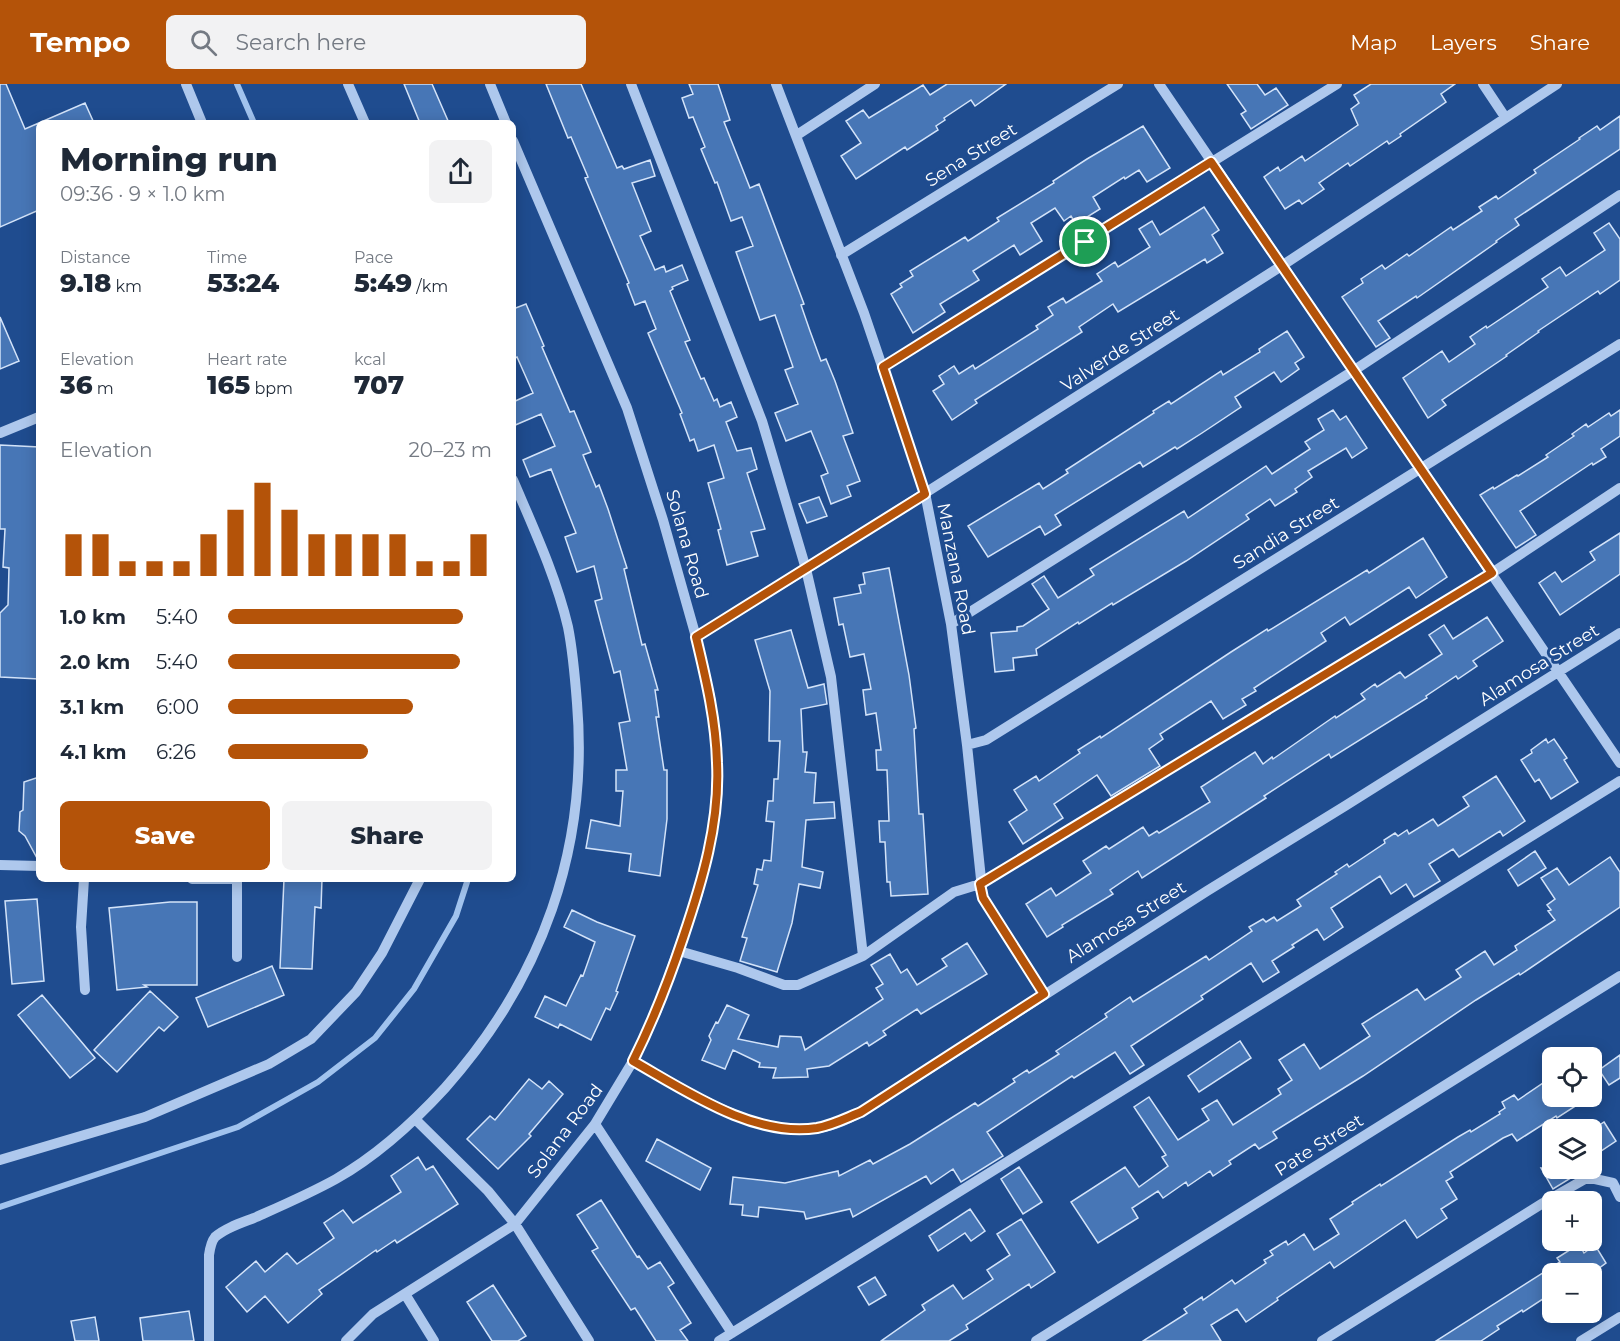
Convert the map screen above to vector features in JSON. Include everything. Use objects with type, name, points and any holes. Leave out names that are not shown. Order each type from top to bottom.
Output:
[{"type":"street","points":[[186,84],[201,120]]},
{"type":"street","points":[[348,84],[364,120]]},
{"type":"street","points":[[490,84],[505,120]]},
{"type":"street","points":[[631,84],[762,421],[806,569],[831,678],[863,956]]},
{"type":"street","name":"Manzana Road","points":[[776,84],[883,367],[925,494],[951,624],[967,744],[983,898],[1044,994]]},
{"type":"street","points":[[797,135],[875,84]]},
{"type":"street","name":"Sena Street","points":[[841,255],[1118,84]]},
{"type":"street","points":[[1159,84],[1620,763]]},
{"type":"street","points":[[883,367],[1211,162],[1321,88],[1336,84]]},
{"type":"street","points":[[1483,84],[1505,117]]},
{"type":"street","name":"Valverde Street","points":[[696,637],[1283,265],[1557,84]]},
{"type":"street","name":"Solana Road","points":[[346,1341],[373,1314],[515,1224],[596,1124],[633,1061],[657,1010],[697,897],[714,823],[718,766],[710,697],[696,637],[655,494],[627,408],[516,148]]},
{"type":"street","points":[[951,624],[1353,371],[1620,195]]},
{"type":"street","name":"Sandia Street","points":[[967,744],[986,740],[1620,344]]},
{"type":"street","points":[[0,433],[36,418]]},
{"type":"street","points":[[209,1341],[209,1255],[212,1241],[217,1236],[337,1178],[378,1151],[416,1120],[472,1058],[496,1024],[524,975],[550,917],[565,871],[575,815],[579,725],[572,648],[560,600],[516,487]]},
{"type":"street","points":[[679,951],[791,986],[863,956],[954,892],[980,884],[1492,573],[1620,488]]},
{"type":"street","name":"Alamosa Street","points":[[633,1061],[694,1095],[738,1116],[779,1128],[816,1128],[835,1124],[861,1112],[1207,891],[1620,633]]},
{"type":"street","points":[[719,1341],[1620,781]]},
{"type":"street","points":[[0,865],[36,866]]},
{"type":"street","points":[[84,882],[81,927],[85,990]]},
{"type":"street","points":[[237,882],[237,957]]},
{"type":"street","points":[[0,1160],[145,1117],[269,1064],[311,1039],[356,992],[382,953],[418,882]]},
{"type":"street","name":"Pate Street","points":[[1036,1341],[1620,976]]},
{"type":"street","points":[[416,1120],[488,1191],[515,1224],[589,1341]]},
{"type":"street","points":[[596,1124],[732,1333]]},
{"type":"street","points":[[1322,1341],[1585,1179],[1617,1179],[1620,1197]]},
{"type":"street","points":[[405,1294],[434,1341]]},
{"type":"street","points":[[1581,1341],[1620,1317]]},
{"type":"building","points":[[0,84],[6,84],[25,129],[36,124],[36,211],[0,227]]},
{"type":"building","points":[[404,84],[432,84],[448,120],[419,120]]},
{"type":"building","points":[[546,84],[581,84],[617,168],[622,166],[624,169],[650,160],[655,176],[632,183],[651,231],[640,236],[655,270],[664,266],[666,272],[682,265],[688,280],[672,287],[670,291],[690,340],[685,342],[701,379],[704,378],[714,401],[717,399],[720,407],[731,402],[737,417],[726,422],[737,451],[751,448],[757,469],[747,473],[765,529],[751,532],[758,556],[727,565],[718,530],[721,529],[708,483],[724,478],[714,445],[698,451],[694,439],[690,441],[680,414],[682,413],[648,333],[656,329],[645,301],[635,305],[627,284],[629,283],[585,178],[588,177],[571,137],[568,138]]},
{"type":"building","points":[[689,84],[718,84],[730,120],[724,122],[750,188],[759,184],[804,304],[801,305],[821,361],[826,359],[853,433],[843,436],[860,481],[847,486],[851,496],[831,504],[821,476],[828,473],[811,431],[786,441],[775,413],[798,404],[785,370],[793,367],[775,315],[760,320],[736,252],[753,246],[742,217],[731,221],[717,182],[715,183],[701,149],[705,147],[693,117],[689,118],[682,98],[693,94]]},
{"type":"building","points":[[947,84],[1006,84],[975,106],[971,100],[944,118],[945,120],[936,126],[938,130],[907,150],[905,147],[856,179],[841,156],[861,143],[846,121],[863,110],[869,118],[923,85],[930,95]]},
{"type":"building","points":[[1227,84],[1257,84],[1265,95],[1276,88],[1288,105],[1251,129],[1241,114],[1246,111]]},
{"type":"building","points":[[1371,84],[1455,84],[1441,94],[1446,102],[1400,134],[1401,136],[1389,144],[1387,141],[1350,166],[1348,163],[1319,183],[1324,189],[1302,204],[1299,200],[1285,209],[1264,177],[1278,167],[1280,171],[1302,156],[1305,161],[1358,125],[1351,109],[1359,103],[1354,95]]},
{"type":"building","points":[[85,103],[93,120],[46,120]]},
{"type":"building","points":[[1620,116],[1620,149],[1515,219],[1519,225],[1497,242],[1417,298],[1416,296],[1378,321],[1390,338],[1376,347],[1342,297],[1363,283],[1361,279],[1382,265],[1385,269],[1407,254],[1409,256],[1451,227],[1453,230],[1482,211],[1479,207],[1496,196],[1498,199],[1536,173],[1534,170],[1579,138],[1597,126],[1600,130]]},
{"type":"building","points":[[1143,126],[1170,168],[1147,182],[1139,170],[1125,179],[1124,177],[1093,197],[1100,209],[1076,224],[1071,216],[1064,221],[1055,208],[1031,223],[1042,241],[1020,255],[1014,245],[973,271],[979,280],[940,304],[945,312],[913,333],[891,294],[902,287],[900,284],[913,276],[910,271],[965,237],[968,241],[999,221],[997,218],[1054,183],[1053,181]]},
{"type":"building","points":[[1204,207],[1219,230],[1212,235],[1223,253],[1207,263],[1205,259],[1118,312],[1113,304],[1079,327],[1082,332],[975,400],[977,403],[952,420],[933,391],[944,384],[939,376],[954,366],[959,374],[973,365],[975,369],[1038,329],[1036,326],[1053,315],[1048,307],[1063,298],[1066,303],[1102,281],[1097,274],[1115,262],[1118,267],[1150,247],[1139,229],[1152,221],[1160,235]]},
{"type":"building","points":[[1609,223],[1620,239],[1620,280],[1600,294],[1598,291],[1538,331],[1507,356],[1442,400],[1446,405],[1428,418],[1403,378],[1442,351],[1449,362],[1475,344],[1470,337],[1548,287],[1542,279],[1560,267],[1566,276],[1605,250],[1594,233]]},
{"type":"building","points":[[526,304],[570,412],[574,411],[591,452],[583,455],[596,487],[599,485],[627,568],[624,569],[642,645],[645,644],[658,690],[655,690],[659,717],[656,717],[664,770],[667,770],[667,819],[660,876],[629,871],[631,854],[586,848],[591,820],[620,826],[623,791],[616,791],[616,770],[627,770],[619,723],[630,721],[620,671],[614,673],[595,601],[602,599],[594,566],[577,572],[565,537],[576,533],[551,469],[530,477],[523,460],[555,446],[541,414],[516,425],[516,401],[533,393],[516,358],[516,308]]},
{"type":"building","points":[[0,317],[19,361],[0,369]]},
{"type":"building","points":[[1287,331],[1304,357],[1295,363],[1299,369],[1281,382],[1274,372],[1235,397],[1241,407],[1177,449],[1175,447],[1143,467],[1140,462],[1055,515],[1061,525],[1045,535],[1040,526],[988,557],[968,526],[1039,483],[1043,489],[1068,473],[1066,470],[1154,413],[1153,411],[1169,401],[1171,404],[1221,371],[1223,375],[1260,352],[1259,349]]},
{"type":"building","points":[[1333,410],[1340,420],[1346,416],[1367,448],[1352,458],[1346,448],[1308,471],[1312,477],[1295,489],[1297,492],[1275,506],[1270,499],[1246,515],[1249,519],[1186,561],[1113,605],[1112,603],[1079,624],[1078,622],[1036,649],[1037,655],[1013,658],[1014,670],[995,672],[991,633],[1017,631],[1017,627],[1023,626],[1049,609],[1032,584],[1044,576],[1058,598],[1094,575],[1090,569],[1184,511],[1188,518],[1266,466],[1272,474],[1310,449],[1305,442],[1324,430],[1318,419]]},
{"type":"building","points":[[1620,410],[1620,436],[1601,449],[1606,457],[1593,465],[1592,463],[1520,511],[1536,535],[1516,548],[1480,495],[1518,476],[1548,457],[1546,455],[1574,436],[1572,434],[1586,424],[1588,427],[1609,413],[1611,416]]},
{"type":"building","points":[[0,445],[36,447],[36,679],[0,677],[0,613],[8,605],[9,568],[3,567],[5,529],[0,529]]},
{"type":"building","points":[[819,497],[827,516],[807,523],[799,504]]},
{"type":"building","points":[[1620,533],[1620,574],[1560,615],[1539,583],[1555,572],[1562,582],[1595,560],[1590,552]]},
{"type":"building","points":[[1423,538],[1447,577],[1416,598],[1409,587],[1350,625],[1345,617],[1321,633],[1326,641],[1254,688],[1256,691],[1242,699],[1246,705],[1223,719],[1211,701],[1160,734],[1163,739],[1149,749],[1160,766],[1111,796],[1097,775],[1054,804],[1063,818],[1023,844],[1009,822],[1027,810],[1014,790],[1036,776],[1039,781],[1080,753],[1078,750],[1100,736],[1101,738],[1267,629],[1268,631],[1367,570],[1369,573]]},
{"type":"building","points":[[889,568],[909,675],[916,728],[914,729],[919,814],[923,814],[928,894],[891,896],[890,882],[887,882],[885,842],[880,842],[879,821],[889,821],[887,770],[877,770],[876,750],[881,750],[876,713],[866,715],[863,690],[871,689],[864,654],[850,657],[843,624],[839,625],[834,598],[861,593],[859,585],[865,584],[863,573]]},
{"type":"building","points":[[1487,617],[1503,641],[1473,661],[1477,666],[1458,679],[1456,676],[1426,696],[1427,698],[1331,758],[1329,754],[1264,796],[1266,798],[1142,878],[1138,871],[1110,890],[1113,894],[1062,925],[1063,927],[1047,937],[1026,904],[1051,888],[1056,896],[1091,873],[1083,861],[1106,846],[1109,849],[1143,827],[1149,836],[1157,831],[1159,833],[1210,802],[1201,787],[1255,752],[1263,764],[1272,757],[1273,759],[1335,716],[1336,718],[1365,699],[1361,694],[1375,684],[1377,687],[1400,672],[1405,678],[1442,654],[1429,635],[1444,625],[1453,639]]},
{"type":"building","points":[[791,630],[808,688],[824,684],[827,704],[801,709],[803,752],[807,752],[805,772],[816,773],[814,803],[834,802],[835,818],[806,820],[802,867],[823,872],[820,888],[799,884],[792,923],[777,972],[740,961],[747,938],[742,937],[758,885],[754,884],[757,869],[762,870],[764,860],[771,861],[774,822],[766,821],[768,801],[773,801],[774,779],[778,779],[780,741],[769,741],[770,691],[755,640]]},
{"type":"building","points":[[1546,739],[1548,743],[1554,739],[1567,758],[1564,760],[1578,782],[1551,799],[1539,779],[1535,782],[1521,760]]},
{"type":"building","points":[[1496,776],[1525,821],[1503,836],[1500,831],[1459,857],[1453,849],[1429,864],[1440,881],[1414,897],[1406,884],[1391,894],[1380,876],[1331,908],[1343,927],[1324,940],[1317,929],[1272,961],[1279,972],[1263,982],[1251,963],[1201,996],[1203,999],[1131,1046],[1144,1065],[1130,1074],[1115,1052],[1074,1078],[1072,1076],[987,1132],[1003,1156],[961,1182],[953,1169],[931,1184],[926,1176],[853,1217],[850,1209],[806,1219],[804,1212],[759,1207],[758,1217],[742,1215],[743,1205],[730,1204],[733,1177],[785,1183],[838,1171],[839,1176],[870,1160],[873,1164],[910,1144],[975,1103],[978,1106],[1015,1082],[1013,1079],[1027,1070],[1029,1073],[1059,1054],[1056,1051],[1107,1017],[1105,1014],[1130,997],[1133,1002],[1206,956],[1209,960],[1252,931],[1249,927],[1263,919],[1266,922],[1274,917],[1277,921],[1301,906],[1297,900],[1337,874],[1335,872],[1347,864],[1349,867],[1385,843],[1384,840],[1395,833],[1398,836],[1407,830],[1409,834],[1433,819],[1438,826],[1469,806],[1463,797]]},
{"type":"building","points":[[36,778],[36,856],[25,836],[19,831],[20,812],[23,810],[24,782]]},
{"type":"building","points":[[1535,851],[1546,868],[1518,886],[1508,870]]},
{"type":"building","points":[[1610,857],[1620,872],[1620,907],[1520,975],[1519,973],[1476,1000],[1363,1076],[1273,1132],[1277,1138],[1259,1149],[1255,1144],[1229,1161],[1231,1164],[1213,1176],[1210,1171],[1188,1186],[1186,1182],[1163,1198],[1158,1191],[1132,1208],[1138,1218],[1098,1243],[1071,1202],[1125,1167],[1139,1187],[1168,1166],[1162,1157],[1166,1155],[1134,1107],[1149,1097],[1178,1140],[1209,1120],[1202,1109],[1217,1100],[1233,1125],[1281,1094],[1278,1089],[1292,1080],[1279,1060],[1304,1044],[1320,1069],[1370,1036],[1362,1024],[1417,989],[1425,1000],[1461,977],[1456,970],[1485,951],[1494,965],[1517,950],[1515,946],[1555,920],[1548,911],[1551,910],[1547,905],[1555,899],[1541,878],[1557,868],[1569,885]]},
{"type":"building","points":[[284,882],[322,882],[321,908],[315,907],[312,969],[280,968]]},
{"type":"building","points":[[37,899],[44,981],[12,984],[5,901]]},
{"type":"building","points":[[170,902],[197,902],[197,985],[144,985],[147,987],[117,990],[109,908]]},
{"type":"building","points":[[572,910],[635,936],[616,991],[618,992],[610,1010],[606,1008],[591,1040],[560,1024],[558,1028],[535,1017],[545,996],[566,1006],[581,975],[583,976],[595,942],[564,927]]},
{"type":"building","points":[[967,943],[987,974],[921,1014],[917,1009],[883,1031],[886,1035],[869,1046],[867,1042],[829,1066],[807,1069],[808,1077],[773,1078],[776,1068],[759,1067],[760,1063],[733,1050],[725,1069],[702,1060],[711,1040],[709,1036],[727,1005],[749,1015],[738,1039],[778,1047],[780,1036],[801,1037],[805,1050],[883,999],[876,988],[883,984],[871,965],[890,954],[901,973],[907,969],[917,985],[947,966],[942,959]]},
{"type":"building","points":[[272,966],[284,995],[208,1027],[196,998]]},
{"type":"building","points":[[150,991],[178,1017],[164,1031],[159,1027],[117,1072],[94,1050]]},
{"type":"building","points":[[42,995],[95,1058],[70,1078],[18,1015]]},
{"type":"building","points":[[1240,1041],[1251,1058],[1199,1092],[1188,1076]]},
{"type":"building","points":[[1620,1055],[1620,1078],[1609,1085],[1602,1074],[1602,1068]]},
{"type":"building","points":[[529,1079],[542,1089],[549,1081],[563,1094],[529,1134],[531,1136],[498,1169],[467,1139],[490,1116],[495,1120]]},
{"type":"building","points":[[1542,1084],[1542,1107],[1574,1107],[1557,1118],[1556,1116],[1551,1119],[1542,1119],[1542,1125],[1517,1141],[1512,1134],[1503,1138],[1450,1172],[1453,1177],[1446,1181],[1457,1199],[1441,1209],[1447,1218],[1417,1238],[1405,1220],[1334,1268],[1330,1262],[1246,1322],[1237,1309],[1211,1325],[1221,1341],[1143,1341],[1187,1313],[1184,1309],[1202,1297],[1203,1300],[1232,1280],[1235,1284],[1266,1263],[1264,1260],[1273,1255],[1270,1251],[1286,1241],[1288,1245],[1304,1234],[1314,1250],[1339,1234],[1330,1219],[1353,1204],[1352,1202],[1500,1114],[1499,1112],[1505,1108],[1502,1102],[1514,1095],[1518,1100]]},
{"type":"building","points":[[1604,1122],[1616,1141],[1602,1150],[1602,1123]]},
{"type":"building","points":[[657,1139],[711,1168],[700,1190],[646,1161]]},
{"type":"building","points":[[418,1157],[426,1170],[433,1166],[458,1204],[397,1243],[395,1240],[377,1252],[376,1250],[319,1290],[322,1294],[288,1323],[265,1296],[247,1312],[226,1287],[256,1261],[265,1272],[287,1253],[297,1264],[334,1238],[324,1223],[343,1210],[353,1223],[401,1192],[391,1176]]},
{"type":"building","points":[[1019,1167],[1042,1202],[1023,1214],[1001,1179]]},
{"type":"building","points":[[1547,1179],[1569,1179],[1553,1189]]},
{"type":"building","points":[[601,1200],[637,1257],[639,1256],[648,1269],[660,1262],[674,1283],[668,1287],[691,1323],[680,1330],[688,1341],[656,1341],[635,1308],[631,1310],[592,1251],[598,1248],[577,1215]]},
{"type":"building","points":[[970,1209],[985,1231],[971,1241],[965,1233],[938,1251],[929,1236]]},
{"type":"building","points":[[1021,1219],[1055,1272],[1031,1288],[1029,1284],[966,1325],[968,1329],[949,1341],[881,1341],[925,1310],[922,1305],[953,1285],[963,1299],[993,1279],[987,1270],[1010,1255],[997,1234]]},
{"type":"building","points":[[1568,1251],[1583,1251],[1584,1253],[1599,1251],[1606,1263],[1602,1266],[1602,1263],[1558,1263],[1557,1258]]},
{"type":"building","points":[[1542,1273],[1542,1300],[1497,1326],[1499,1329],[1481,1341],[1436,1341]]},
{"type":"building","points":[[875,1277],[886,1295],[869,1305],[858,1287]]},
{"type":"building","points":[[493,1285],[526,1336],[518,1341],[492,1341],[467,1302]]},
{"type":"building","points":[[189,1311],[194,1341],[143,1341],[140,1318]]},
{"type":"building","points":[[95,1317],[99,1341],[75,1341],[71,1321]]},
{"type":"waterway","points":[[237,84],[253,120]]},
{"type":"waterway","points":[[0,1207],[238,1127],[318,1082],[375,1038],[414,989],[456,916],[467,882]]},
{"type":"route","points":[[1211,162],[1492,573],[980,884],[983,898],[1044,994],[908,1083],[861,1112],[835,1124],[816,1128],[779,1128],[738,1116],[694,1095],[633,1061],[657,1010],[679,951],[697,897],[714,823],[718,766],[716,739],[710,697],[696,637],[925,494],[883,367],[1085,242],[1211,162]]}]
